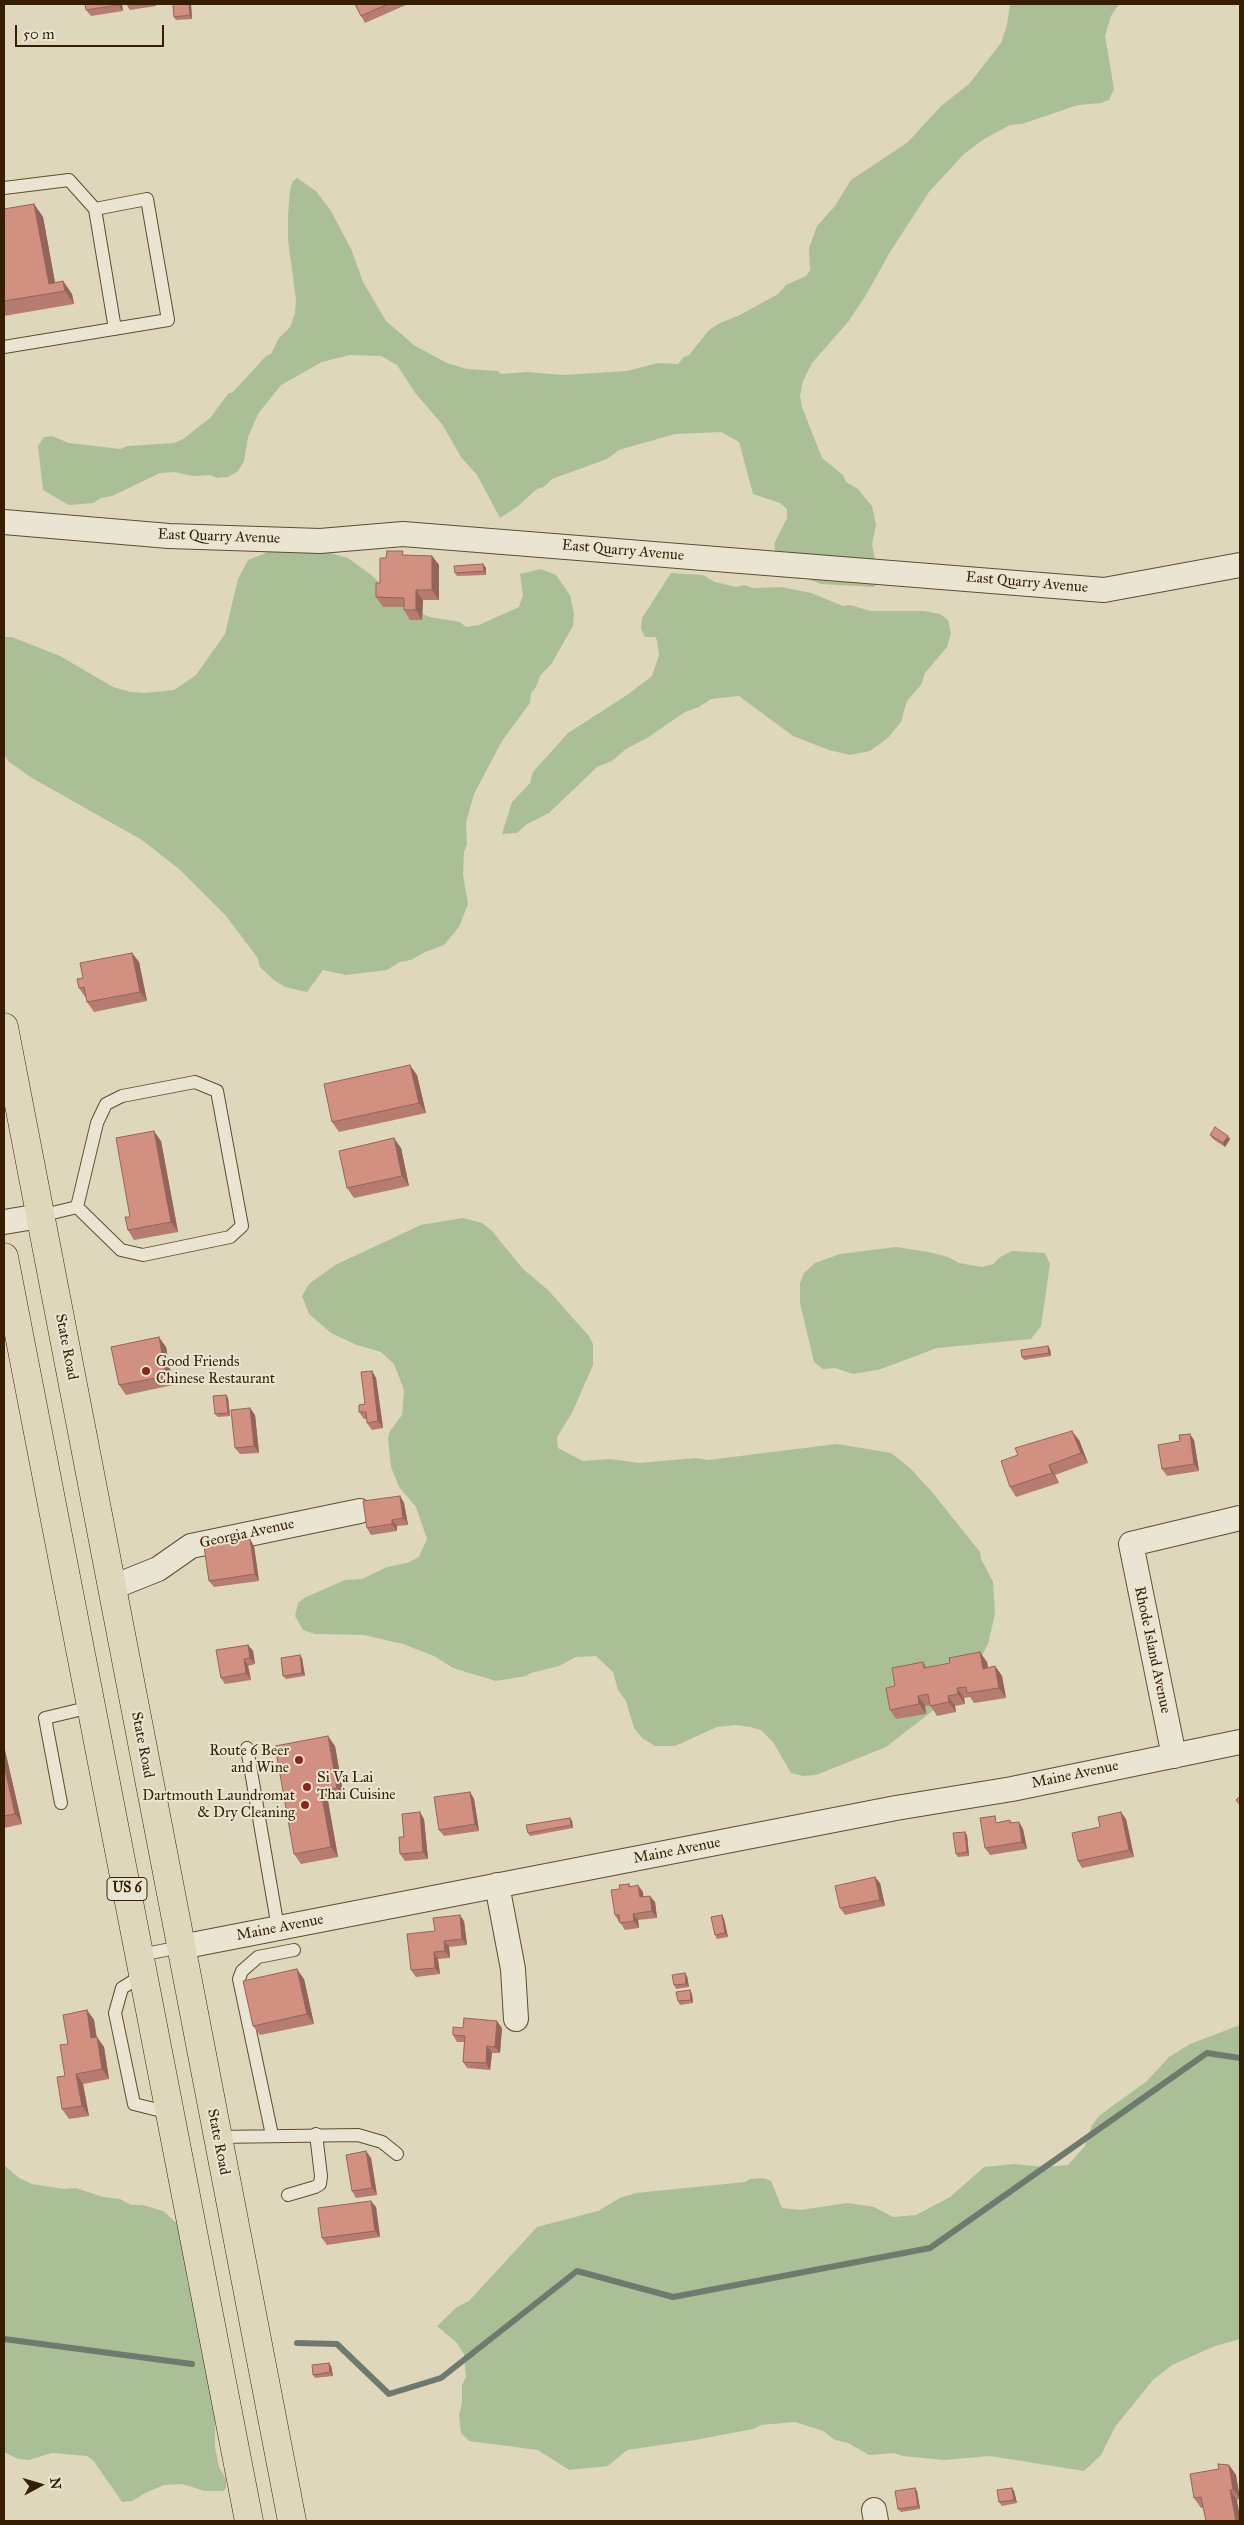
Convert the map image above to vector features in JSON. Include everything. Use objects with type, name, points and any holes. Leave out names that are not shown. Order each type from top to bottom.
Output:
[{"type":"main road","name":"State Road","points":[[4,1027],[292,2521]]},
{"type":"main road","name":"US 6","points":[[4,1257],[8,1300],[91,1707],[250,2521]]},
{"type":"street","name":"East Quarry Avenue","points":[[4,522],[170,536],[320,541],[403,534],[1104,590],[1240,565]]},
{"type":"street","points":[[4,1222],[40,1216]]},
{"type":"street","name":"Georgia Avenue","points":[[112,1587],[158,1569],[191,1546],[360,1511]]},
{"type":"street","name":"Rhode Island Avenue","points":[[1174,1756],[1132,1544],[1240,1518]]},
{"type":"street","name":"Maine Avenue","points":[[181,1947],[1240,1742]]},
{"type":"street","points":[[497,1886],[513,1968],[516,2020]]},
{"type":"lane","points":[[4,188],[69,180],[96,209],[115,329]]},
{"type":"lane","points":[[4,347],[168,320],[147,199],[96,209]]},
{"type":"lane","points":[[195,1082],[217,1091],[242,1226],[230,1237],[143,1255],[121,1250],[77,1207],[97,1123],[106,1104],[122,1096],[195,1082]]},
{"type":"lane","points":[[40,1216],[77,1207]]},
{"type":"lane","points":[[61,1803],[45,1718],[91,1707]]},
{"type":"lane","points":[[248,1748],[278,1928]]},
{"type":"lane","points":[[141,1965],[181,1947]]},
{"type":"lane","points":[[272,2136],[239,1979],[242,1971],[258,1957],[294,1950]]},
{"type":"lane","points":[[217,2137],[316,2134],[358,2135],[382,2142],[396,2154]]},
{"type":"lane","points":[[288,2195],[320,2184],[321,2176],[316,2134]]},
{"type":"green space","points":[[1010,4],[1119,4],[1111,16],[1105,36],[1114,89],[1109,100],[1101,103],[1078,105],[1022,124],[1010,125],[984,139],[964,154],[929,192],[848,322],[812,363],[803,381],[800,396],[802,407],[822,458],[843,475],[846,482],[858,489],[872,506],[876,525],[872,544],[879,582],[874,587],[821,584],[793,573],[777,559],[774,544],[787,518],[787,509],[780,503],[753,494],[739,442],[721,432],[675,434],[619,450],[607,459],[552,479],[544,487],[537,489],[518,506],[500,518],[477,475],[461,457],[442,424],[416,394],[397,365],[381,356],[350,355],[322,362],[281,385],[258,414],[248,437],[244,461],[238,471],[228,477],[193,476],[175,472],[160,473],[93,503],[69,505],[43,490],[38,446],[44,437],[52,436],[69,443],[120,449],[128,446],[174,443],[183,439],[210,418],[228,394],[233,392],[266,356],[271,354],[279,338],[290,327],[295,313],[296,300],[288,240],[288,216],[290,190],[293,181],[297,178],[316,191],[331,211],[352,251],[363,282],[386,321],[415,346],[447,363],[467,369],[498,371],[501,374],[527,372],[563,375],[627,371],[658,363],[678,364],[684,357],[689,355],[709,330],[778,294],[786,285],[806,276],[810,270],[809,248],[817,226],[835,206],[851,180],[908,142],[941,106],[969,84],[1001,43],[1007,25]]},
{"type":"green space","points":[[316,549],[348,558],[370,574],[403,605],[430,617],[460,622],[466,627],[479,625],[519,607],[523,595],[520,574],[541,569],[556,575],[570,595],[574,614],[573,626],[552,663],[540,676],[536,687],[531,693],[530,703],[502,741],[474,794],[466,823],[467,845],[464,852],[463,875],[468,904],[459,927],[444,945],[411,960],[400,962],[387,970],[346,975],[323,970],[307,992],[285,987],[274,980],[260,967],[257,957],[226,916],[179,869],[142,840],[32,778],[8,761],[4,753],[4,637],[12,637],[60,656],[113,687],[131,692],[145,693],[174,690],[196,675],[225,634],[238,579],[248,560],[273,550]]},
{"type":"green space","points":[[671,573],[703,575],[715,582],[736,587],[744,585],[753,588],[781,587],[811,593],[843,606],[850,605],[871,611],[924,611],[940,614],[948,620],[951,633],[947,647],[925,673],[921,685],[907,701],[901,722],[888,738],[870,751],[850,755],[829,750],[793,736],[739,696],[711,699],[699,707],[685,712],[647,738],[626,749],[612,761],[597,767],[549,813],[527,824],[517,833],[502,834],[512,802],[530,783],[533,772],[568,733],[627,695],[652,676],[659,655],[657,640],[655,637],[645,637],[641,629],[642,618]]},
{"type":"green space","points":[[463,1218],[482,1223],[492,1231],[523,1269],[548,1290],[589,1336],[593,1344],[593,1365],[572,1413],[557,1437],[558,1448],[583,1461],[611,1459],[639,1463],[695,1458],[708,1460],[837,1444],[891,1453],[910,1468],[932,1492],[980,1552],[981,1559],[993,1582],[995,1614],[988,1644],[975,1669],[935,1709],[886,1747],[816,1775],[803,1776],[791,1773],[773,1742],[761,1730],[750,1727],[735,1725],[717,1727],[675,1746],[655,1746],[642,1738],[634,1728],[626,1701],[618,1690],[613,1672],[596,1656],[576,1657],[559,1666],[526,1676],[496,1681],[453,1668],[434,1656],[403,1644],[364,1635],[315,1634],[303,1630],[295,1616],[298,1603],[304,1598],[345,1580],[362,1579],[387,1567],[407,1563],[419,1557],[427,1539],[416,1507],[399,1487],[391,1467],[388,1438],[390,1431],[402,1415],[404,1390],[394,1364],[381,1352],[357,1345],[331,1333],[309,1314],[302,1296],[309,1284],[335,1265],[421,1225]]},
{"type":"green space","points":[[896,1247],[929,1252],[948,1257],[959,1263],[982,1267],[993,1264],[1000,1257],[1012,1251],[1045,1253],[1050,1264],[1041,1326],[1031,1339],[937,1348],[881,1369],[853,1374],[835,1368],[823,1369],[814,1362],[800,1303],[800,1283],[804,1273],[815,1263],[840,1254]]},
{"type":"green space","points":[[1240,2025],[1240,2339],[1215,2346],[1172,2365],[1153,2380],[1115,2427],[1101,2455],[1084,2471],[990,2456],[944,2460],[903,2456],[894,2453],[869,2455],[848,2443],[835,2440],[823,2431],[795,2422],[761,2425],[753,2429],[695,2440],[627,2450],[608,2466],[569,2470],[538,2450],[469,2441],[461,2433],[459,2415],[462,2403],[462,2385],[466,2377],[464,2354],[457,2343],[437,2326],[457,2307],[469,2301],[537,2227],[598,2211],[620,2198],[636,2193],[745,2182],[750,2179],[763,2178],[771,2181],[782,2208],[800,2210],[848,2203],[874,2207],[893,2217],[916,2215],[950,2197],[984,2167],[1014,2164],[1046,2167],[1068,2165],[1085,2146],[1092,2125],[1100,2115],[1147,2081],[1169,2057],[1190,2044]]},
{"type":"green space","points":[[4,2165],[19,2178],[32,2184],[64,2189],[76,2188],[103,2197],[120,2199],[131,2205],[143,2205],[163,2211],[179,2225],[185,2245],[187,2281],[215,2363],[215,2447],[219,2467],[226,2479],[226,2488],[223,2491],[205,2491],[182,2484],[164,2485],[132,2501],[122,2502],[93,2460],[87,2456],[52,2453],[29,2460],[18,2459],[4,2452]]},
{"type":"building","points":[[85,4],[118,4],[118,5],[86,10]]},
{"type":"building","points":[[173,4],[189,4],[190,15],[174,17]]},
{"type":"building","points":[[355,4],[388,4],[361,16]]},
{"type":"building","points":[[34,204],[49,284],[63,281],[65,291],[4,301],[4,209]]},
{"type":"building","points":[[387,551],[403,551],[402,555],[432,556],[432,590],[416,590],[416,610],[404,610],[404,598],[376,597],[376,583],[380,583],[380,558],[386,558]]},
{"type":"building","points":[[483,564],[484,571],[455,573],[454,566]]},
{"type":"building","points":[[132,953],[140,992],[87,1002],[84,987],[79,988],[77,979],[83,978],[80,963]]},
{"type":"building","points":[[410,1065],[419,1103],[332,1122],[324,1084]]},
{"type":"building","points":[[1215,1127],[1228,1136],[1223,1143],[1210,1135]]},
{"type":"building","points":[[154,1131],[171,1222],[128,1230],[125,1217],[130,1217],[116,1138]]},
{"type":"building","points":[[394,1138],[402,1176],[347,1188],[339,1151]]},
{"type":"building","name":"Good Friends Chinese Restaurant","points":[[159,1337],[166,1376],[119,1385],[111,1347]]},
{"type":"building","points":[[1048,1346],[1049,1353],[1022,1357],[1021,1350]]},
{"type":"building","points":[[372,1371],[378,1421],[367,1423],[366,1412],[359,1412],[359,1405],[365,1404],[361,1372]]},
{"type":"building","points":[[226,1395],[228,1413],[215,1414],[213,1396]]},
{"type":"building","points":[[250,1408],[254,1446],[235,1448],[231,1410]]},
{"type":"building","points":[[1072,1431],[1081,1453],[1049,1465],[1052,1473],[1010,1487],[1001,1461],[1018,1455],[1015,1448]]},
{"type":"building","points":[[1190,1434],[1194,1464],[1162,1469],[1158,1445],[1180,1441],[1179,1435]]},
{"type":"building","points":[[400,1496],[403,1518],[392,1520],[392,1524],[367,1528],[363,1501]]},
{"type":"building","points":[[250,1539],[255,1574],[209,1581],[204,1546]]},
{"type":"building","points":[[248,1645],[250,1658],[244,1659],[246,1673],[221,1678],[216,1650]]},
{"type":"building","points":[[980,1652],[983,1669],[995,1666],[999,1688],[967,1693],[966,1687],[957,1688],[958,1694],[948,1696],[949,1702],[930,1706],[928,1694],[918,1696],[919,1704],[890,1710],[886,1688],[895,1686],[892,1668],[923,1662],[924,1668],[950,1663],[949,1658]]},
{"type":"building","points":[[300,1655],[302,1673],[283,1676],[281,1658]]},
{"type":"building","points":[[328,1736],[337,1788],[321,1791],[331,1847],[294,1854],[275,1746]]},
{"type":"building","points":[[4,1765],[15,1814],[4,1816]]},
{"type":"building","points":[[470,1792],[475,1824],[439,1830],[434,1797]]},
{"type":"building","points":[[1240,1796],[1240,1805],[1236,1800]]},
{"type":"building","points":[[420,1812],[423,1852],[400,1854],[399,1837],[404,1837],[402,1814]]},
{"type":"building","points":[[1121,1812],[1129,1850],[1078,1861],[1072,1833],[1100,1827],[1098,1817]]},
{"type":"building","points":[[995,1816],[996,1823],[1010,1820],[1010,1823],[1019,1822],[1022,1842],[985,1848],[980,1818]]},
{"type":"building","points":[[570,1818],[571,1825],[528,1833],[526,1825]]},
{"type":"building","points":[[965,1832],[967,1852],[956,1854],[953,1833]]},
{"type":"building","points":[[875,1877],[880,1900],[840,1908],[835,1886]]},
{"type":"building","points":[[629,1884],[629,1887],[638,1885],[640,1897],[650,1896],[652,1911],[633,1914],[634,1921],[620,1923],[619,1915],[615,1915],[611,1890],[620,1889],[619,1885]]},
{"type":"building","points":[[460,1915],[462,1939],[444,1941],[445,1951],[434,1952],[435,1968],[411,1970],[407,1934],[435,1931],[433,1918]]},
{"type":"building","points":[[722,1915],[725,1933],[715,1935],[711,1917]]},
{"type":"building","points":[[297,1969],[307,2014],[253,2026],[243,1981]]},
{"type":"building","points":[[685,1973],[686,1984],[674,1985],[672,1975]]},
{"type":"building","points":[[690,1990],[691,2000],[678,2001],[676,1992]]},
{"type":"building","points":[[87,2010],[91,2038],[97,2037],[102,2069],[76,2074],[82,2106],[62,2109],[57,2077],[65,2076],[60,2045],[68,2044],[63,2015]]},
{"type":"building","points":[[464,2018],[497,2021],[495,2047],[487,2046],[486,2063],[463,2062],[465,2036],[453,2035],[453,2027],[463,2028]]},
{"type":"building","points":[[366,2151],[372,2188],[352,2191],[346,2155]]},
{"type":"building","points":[[371,2201],[375,2231],[322,2238],[318,2208]]},
{"type":"building","points":[[329,2363],[330,2372],[313,2375],[312,2365]]},
{"type":"building","points":[[1218,2464],[1229,2465],[1233,2489],[1230,2490],[1236,2521],[1206,2521],[1201,2497],[1194,2498],[1190,2474],[1219,2469]]},
{"type":"building","points":[[915,2488],[918,2506],[898,2509],[895,2491]]},
{"type":"building","points":[[1012,2488],[1014,2500],[999,2502],[997,2490]]},
{"type":"waterway","points":[[297,2343],[337,2344],[389,2394],[441,2378],[577,2271],[673,2297],[930,2248],[1207,2053],[1240,2058]]},
{"type":"waterway","points":[[4,2339],[192,2364]]},
{"type":"place","name":"Good Friends Chinese Restaurant","points":[[146,1371]]},
{"type":"place","name":"Route 6 Beer and Wine","points":[[299,1760]]},
{"type":"place","name":"Si Va Lai Thai Cuisine","points":[[307,1787]]},
{"type":"place","name":"Dartmouth Laundromat & Dry Cleaning","points":[[305,1805]]}]
